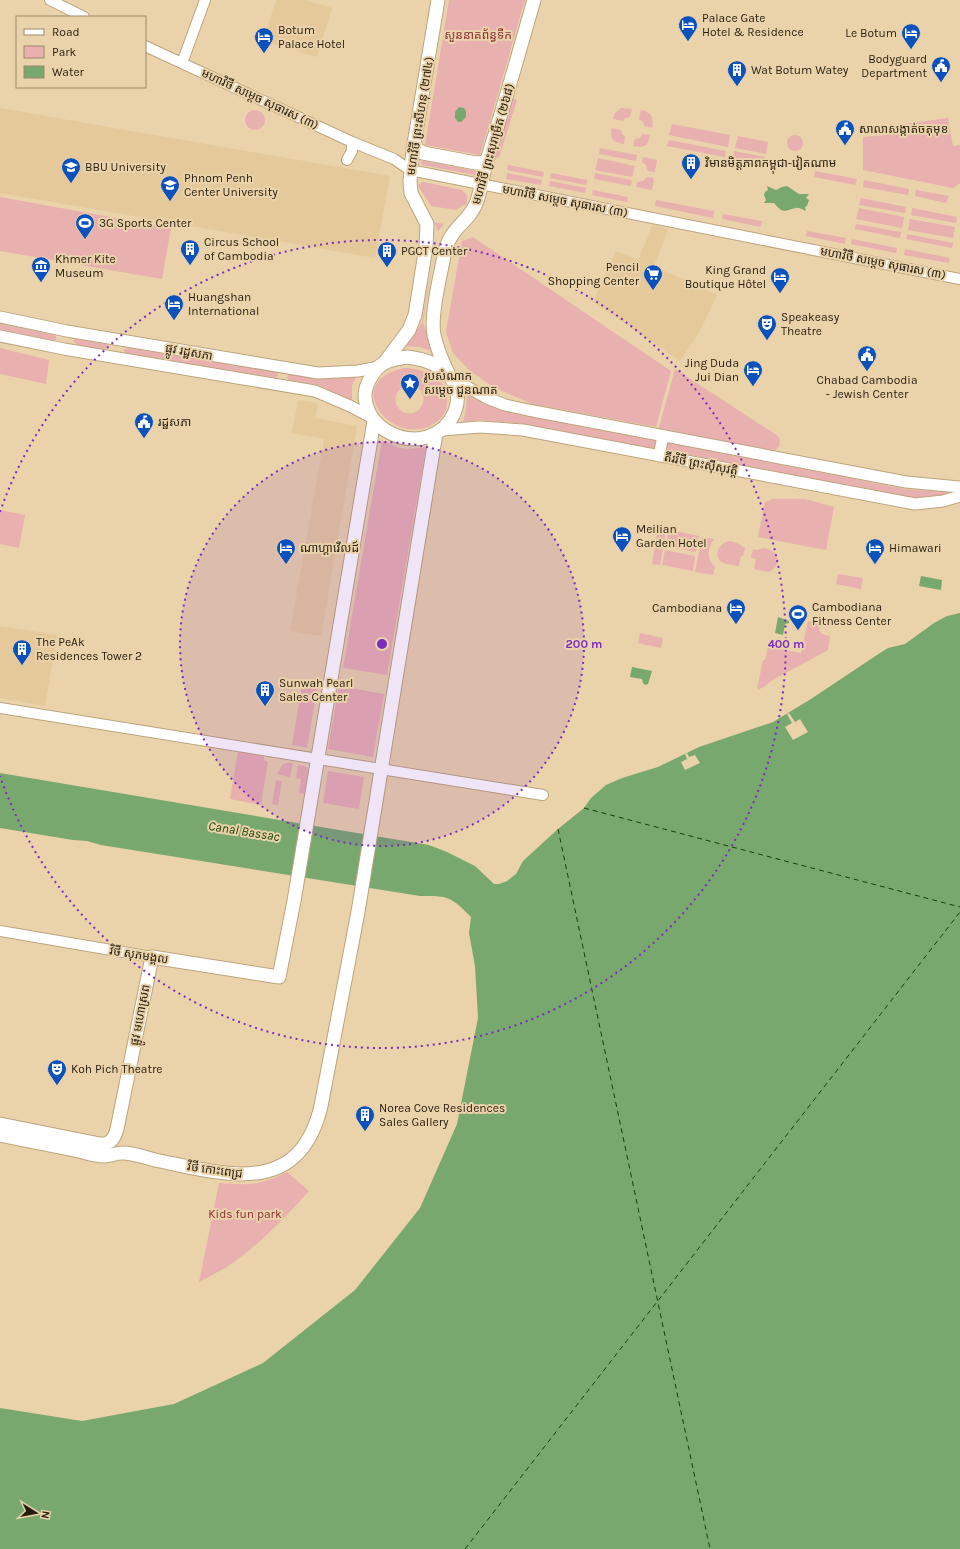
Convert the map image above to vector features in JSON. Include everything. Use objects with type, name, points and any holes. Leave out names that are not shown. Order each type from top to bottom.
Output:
[{"type":"main road","name":"មហាវិថី ព្រះសីហនុ (២៧៤)","points":[[382,365],[390,357],[409,330],[414,315],[426,247],[426,224],[411,193],[410,170],[438,0]]},
{"type":"main road","name":"មហាវិថី ព្រះសុរាម្រឹត (២៦៨)","points":[[450,376],[442,362],[434,334],[434,316],[445,251],[451,235],[473,211],[477,201],[534,0]]},
{"type":"main road","points":[[414,142],[417,149],[422,153],[476,163],[484,162],[488,158]]},
{"type":"main road","name":"ផ្លូវ រដ្ឋសភា","points":[[0,318],[67,331],[318,373],[358,371],[382,365]]},
{"type":"main road","name":"ផ្លូវ រដ្ឋសភា","points":[[0,336],[64,349],[314,391],[350,406],[373,419]]},
{"type":"main road","points":[[407,357],[434,364],[450,376],[457,398],[453,416],[439,432],[419,439],[404,438],[388,431],[373,419],[365,401],[366,391],[371,378],[382,365],[396,358],[407,357]]},
{"type":"main road","name":"តីរវិថី ព្រះស៊ីសុវត្តិ","points":[[450,376],[487,398],[528,410],[906,482],[957,487]]},
{"type":"main road","points":[[317,758],[373,419]]},
{"type":"main road","name":"តីរវិថី ព្រះស៊ីសុវត្តិ","points":[[439,432],[480,427],[498,427],[523,430],[906,503],[929,504],[957,498]]},
{"type":"main road","name":"វិថី កោះពេជ្រ","points":[[0,1135],[104,1156],[122,1153],[231,1174],[256,1174],[283,1165],[304,1147],[310,1138],[319,1116],[358,912],[380,769],[439,432]]},
{"type":"main road","points":[[659,456],[663,436]]},
{"type":"main road","points":[[957,487],[957,498]]},
{"type":"main road","name":"វិថី សុភមង្គល","points":[[152,957],[279,977],[294,901],[317,758]]},
{"type":"main road","name":"ផ្លូវ មហោស្រព","points":[[0,1124],[100,1144],[111,1142],[115,1137],[117,1129],[152,957]]},
{"type":"street","points":[[50,0],[82,16]]},
{"type":"street","points":[[182,63],[205,0]]},
{"type":"street","name":"មហាវិថី សម្តេច សុធារស (៣)","points":[[146,46],[352,142],[394,159],[410,170],[960,279]]},
{"type":"street","points":[[347,160],[352,151],[352,142]]},
{"type":"street","points":[[0,708],[543,795]]},
{"type":"street","name":"វិថី សុភមង្គល","points":[[0,931],[152,957]]},
{"type":"shaded area","points":[[276,0],[304,0],[332,8],[317,57],[263,41]]},
{"type":"shaded area","points":[[0,108],[390,176],[375,258],[0,193]]},
{"type":"shaded area","name":"Pencil Shopping Center","points":[[653,224],[668,230],[654,266],[717,295],[700,331],[680,361],[593,302],[616,251],[638,260]]},
{"type":"shaded area","points":[[298,400],[318,403],[315,418],[357,426],[321,636],[290,631],[324,439],[292,433]]},
{"type":"shaded area","points":[[0,626],[57,635],[45,706],[0,698]]},
{"type":"green space","name":"សួននាគព័ន្ធទឹក","points":[[449,0],[525,0],[480,155],[425,145]]},
{"type":"green space","points":[[513,98],[517,100],[499,158],[495,157]]},
{"type":"green space","points":[[621,108],[632,109],[630,117],[625,118],[623,121],[613,119],[615,113]]},
{"type":"green space","points":[[255,110],[262,113],[265,120],[262,127],[255,130],[248,127],[245,120],[248,113]]},
{"type":"green space","points":[[641,110],[647,112],[651,116],[653,121],[652,128],[644,126],[643,122],[639,119]]},
{"type":"green space","points":[[948,118],[953,146],[960,145],[960,183],[953,188],[863,170],[863,137],[897,134],[897,125]]},
{"type":"green space","points":[[672,124],[730,135],[728,147],[669,135]]},
{"type":"green space","points":[[612,128],[621,130],[622,134],[625,136],[624,144],[613,139],[611,135]]},
{"type":"green space","points":[[642,134],[650,135],[647,145],[640,147],[633,146],[635,139],[640,138]]},
{"type":"green space","points":[[795,135],[802,140],[803,143],[798,150],[795,151],[788,146],[787,143],[792,136]]},
{"type":"green space","points":[[738,136],[768,142],[766,154],[735,148]]},
{"type":"green space","points":[[669,140],[726,151],[725,157],[667,146]]},
{"type":"green space","points":[[600,148],[637,155],[636,161],[599,154]]},
{"type":"green space","points":[[734,151],[765,157],[763,164],[733,158]]},
{"type":"green space","points":[[643,157],[657,160],[655,172],[647,171],[646,165],[642,162]]},
{"type":"green space","points":[[598,158],[635,166],[632,177],[595,170]]},
{"type":"green space","points":[[423,160],[476,171],[477,173],[475,175],[422,165],[421,162]]},
{"type":"green space","points":[[508,165],[544,172],[543,177],[507,170]]},
{"type":"green space","points":[[815,171],[857,179],[855,185],[814,177]]},
{"type":"green space","points":[[507,173],[542,180],[541,185],[506,179]]},
{"type":"green space","points":[[551,173],[587,180],[586,185],[550,178]]},
{"type":"green space","points":[[595,173],[632,180],[631,186],[594,179]]},
{"type":"green space","points":[[647,177],[654,178],[652,190],[636,187],[637,182],[643,181]]},
{"type":"green space","points":[[864,180],[909,189],[908,195],[863,187]]},
{"type":"green space","points":[[550,181],[586,188],[585,193],[549,186]]},
{"type":"green space","points":[[423,182],[462,190],[467,195],[467,203],[456,210],[431,206],[418,185]]},
{"type":"green space","points":[[593,190],[628,197],[627,202],[592,195]]},
{"type":"green space","points":[[916,190],[949,196],[946,203],[915,196]]},
{"type":"green space","name":"3G Sports Center","points":[[0,197],[171,228],[162,279],[0,251]]},
{"type":"green space","points":[[861,198],[906,207],[905,213],[859,205]]},
{"type":"green space","points":[[656,200],[714,211],[713,218],[655,206]]},
{"type":"green space","points":[[859,208],[904,217],[902,228],[856,219]]},
{"type":"green space","points":[[912,208],[957,217],[956,223],[911,215]]},
{"type":"green space","points":[[723,214],[762,221],[761,227],[722,219]]},
{"type":"green space","points":[[910,219],[955,227],[953,238],[908,230]]},
{"type":"green space","points":[[434,222],[444,224],[438,231]]},
{"type":"green space","points":[[856,224],[901,232],[900,238],[855,229]]},
{"type":"green space","points":[[438,231],[423,323],[433,349],[432,351],[419,347],[404,346],[422,323]]},
{"type":"green space","points":[[807,231],[846,238],[845,244],[806,236]]},
{"type":"green space","points":[[907,234],[953,243],[952,248],[906,239]]},
{"type":"green space","points":[[473,237],[671,371],[656,427],[532,404],[493,387],[469,370],[453,353],[446,332],[462,241]]},
{"type":"green space","points":[[852,239],[897,248],[896,253],[851,244]]},
{"type":"green space","points":[[905,249],[950,258],[949,263],[904,255]]},
{"type":"green space","points":[[0,324],[55,335],[57,339],[54,341],[0,330]]},
{"type":"green space","points":[[75,339],[106,344],[108,348],[101,349],[85,347],[75,343],[73,341]]},
{"type":"green space","points":[[0,348],[49,360],[46,384],[0,374]]},
{"type":"green space","points":[[128,348],[277,372],[278,376],[275,378],[127,354],[123,350]]},
{"type":"green space","points":[[404,368],[420,370],[434,376],[440,381],[447,395],[447,406],[442,417],[435,423],[419,429],[404,428],[390,421],[380,411],[374,399],[375,387],[385,376]],"holes":[[[407,385],[415,386],[423,395],[421,407],[417,411],[411,413],[403,412],[397,405],[397,394],[399,390]]]},
{"type":"green space","points":[[675,369],[778,436],[780,440],[779,446],[772,454],[658,431]]},
{"type":"green space","points":[[289,374],[322,379],[357,376],[352,385],[352,402],[321,386],[288,380],[287,377]]},
{"type":"green space","points":[[467,395],[484,404],[502,410],[656,440],[654,449],[523,424],[480,420],[463,422]]},
{"type":"green space","points":[[382,440],[394,446],[403,448],[413,449],[426,447],[387,675],[343,668]]},
{"type":"green space","points":[[668,442],[905,489],[954,493],[929,498],[903,497],[666,450]]},
{"type":"green space","points":[[772,499],[805,499],[834,507],[826,550],[758,537],[765,502]]},
{"type":"green space","points":[[0,510],[25,515],[19,548],[0,544]]},
{"type":"green space","points":[[658,529],[666,530],[660,565],[652,564]]},
{"type":"green space","points":[[669,530],[699,536],[696,552],[666,546]]},
{"type":"green space","points":[[702,537],[714,539],[708,553],[710,561],[715,567],[713,575],[695,572]]},
{"type":"green space","points":[[730,541],[745,548],[743,556],[741,556],[739,566],[724,563],[719,559],[718,549],[726,542]]},
{"type":"green space","points":[[764,548],[773,552],[778,559],[776,566],[768,572],[754,569],[756,559],[751,558],[753,549],[757,550]]},
{"type":"green space","points":[[665,550],[695,556],[693,571],[662,565]]},
{"type":"green space","points":[[838,574],[863,578],[861,589],[836,584]]},
{"type":"green space","points":[[808,621],[821,623],[819,630],[822,634],[830,636],[828,650],[757,690],[763,660],[765,660],[768,647],[801,653]]},
{"type":"green space","points":[[640,633],[663,638],[661,648],[638,643]]},
{"type":"green space","points":[[303,680],[318,682],[307,748],[292,745]]},
{"type":"green space","points":[[339,686],[384,694],[373,757],[328,749]]},
{"type":"green space","points":[[238,751],[264,756],[264,760],[268,762],[261,805],[230,799]]},
{"type":"green space","points":[[293,763],[290,777],[277,774],[283,764]]},
{"type":"green space","points":[[298,765],[305,766],[310,770],[305,794],[299,793],[301,779],[296,778]]},
{"type":"green space","points":[[328,771],[364,777],[359,809],[323,803]]},
{"type":"green space","points":[[276,780],[282,781],[278,805],[272,804]]},
{"type":"green space","name":"Kids fun park","points":[[287,1172],[309,1191],[260,1241],[227,1267],[199,1282],[219,1183],[254,1184],[269,1180]]},
{"type":"water","points":[[459,107],[464,108],[466,111],[466,117],[461,122],[458,122],[455,118],[455,112]]},
{"type":"water","points":[[767,186],[776,190],[787,186],[799,194],[809,194],[806,198],[809,200],[807,206],[805,207],[806,211],[797,208],[785,211],[777,207],[774,203],[764,203],[766,200],[764,195],[768,190]]},
{"type":"water","points":[[921,576],[942,580],[941,590],[919,586]]},
{"type":"water","name":"Canal Bassac","points":[[960,613],[960,1549],[0,1549],[0,1408],[82,1421],[174,1404],[263,1363],[355,1290],[420,1208],[457,1124],[478,1018],[475,966],[469,933],[471,917],[453,901],[437,896],[420,896],[0,828],[0,773],[429,845],[475,866],[494,884],[499,884],[507,881],[516,874],[523,861],[558,829],[584,808],[591,798],[606,785],[622,778],[658,767],[699,747],[773,722],[811,699],[888,648],[905,644],[934,623],[947,616]]},
{"type":"water","points":[[778,617],[789,621],[789,623],[785,624],[783,635],[775,633]]},
{"type":"water","points":[[632,667],[652,671],[648,684],[645,685],[642,679],[630,677]]},
{"type":"pier","points":[[789,713],[795,722],[800,719],[808,732],[793,740],[785,727],[792,723],[787,714]]},
{"type":"pier","points":[[687,753],[689,757],[695,755],[700,763],[685,770],[681,762],[687,759],[685,754]]},
{"type":"ferry route","points":[[584,808],[960,907]]},
{"type":"ferry route","points":[[558,829],[710,1549]]},
{"type":"ferry route","points":[[465,1549],[960,912]]},
{"type":"place","name":"Palace Gate Hotel & Residence","points":[[688,42]]},
{"type":"place","name":"Le Botum","points":[[911,50]]},
{"type":"place","name":"Botum Palace Hotel","points":[[264,54]]},
{"type":"place","name":"Bodyguard Department","points":[[941,83]]},
{"type":"place","name":"Wat Botum Watey","points":[[737,87]]},
{"type":"place","name":"សាលាសង្កាត់ចតុមុខ","points":[[845,146]]},
{"type":"place","name":"វិមានមិត្តភាពកម្ពុជា-វៀតណាម","points":[[691,180]]},
{"type":"place","name":"BBU University","points":[[71,184]]},
{"type":"place","name":"Phnom Penh Center University","points":[[170,202]]},
{"type":"place","name":"3G Sports Center","points":[[85,240]]},
{"type":"place","name":"Circus School of Cambodia","points":[[190,266]]},
{"type":"place","name":"PGCT Center","points":[[387,268]]},
{"type":"place","name":"Khmer Kite Museum","points":[[41,283]]},
{"type":"place","name":"Pencil Shopping Center","points":[[653,291]]},
{"type":"place","name":"King Grand Boutique Hôtel","points":[[780,294]]},
{"type":"place","name":"Huangshan International","points":[[174,321]]},
{"type":"place","name":"Speakeasy Theatre","points":[[767,341]]},
{"type":"place","name":"Chabad Cambodia - Jewish Center","points":[[867,372]]},
{"type":"place","name":"Jing Duda Jui Dian","points":[[753,387]]},
{"type":"place","name":"រូបសំណាក សម្ដេច ជួនណាត","points":[[410,400]]},
{"type":"place","name":"រដ្ឋសភា","points":[[144,439]]},
{"type":"place","name":"Meilian Garden Hotel","points":[[622,553]]},
{"type":"place","name":"ណាហ្គាវើលដ៍","points":[[286,565]]},
{"type":"place","name":"Himawari","points":[[875,565]]},
{"type":"place","name":"Cambodiana","points":[[736,625]]},
{"type":"place","name":"Cambodiana Fitness Center","points":[[798,631]]},
{"type":"place","name":"The PeAk Residences Tower 2","points":[[22,666]]},
{"type":"place","name":"Sunwah Pearl Sales Center","points":[[265,707]]},
{"type":"place","name":"Koh Pich Theatre","points":[[57,1086]]},
{"type":"place","name":"Norea Cove Residences Sales Gallery","points":[[365,1132]]}]
